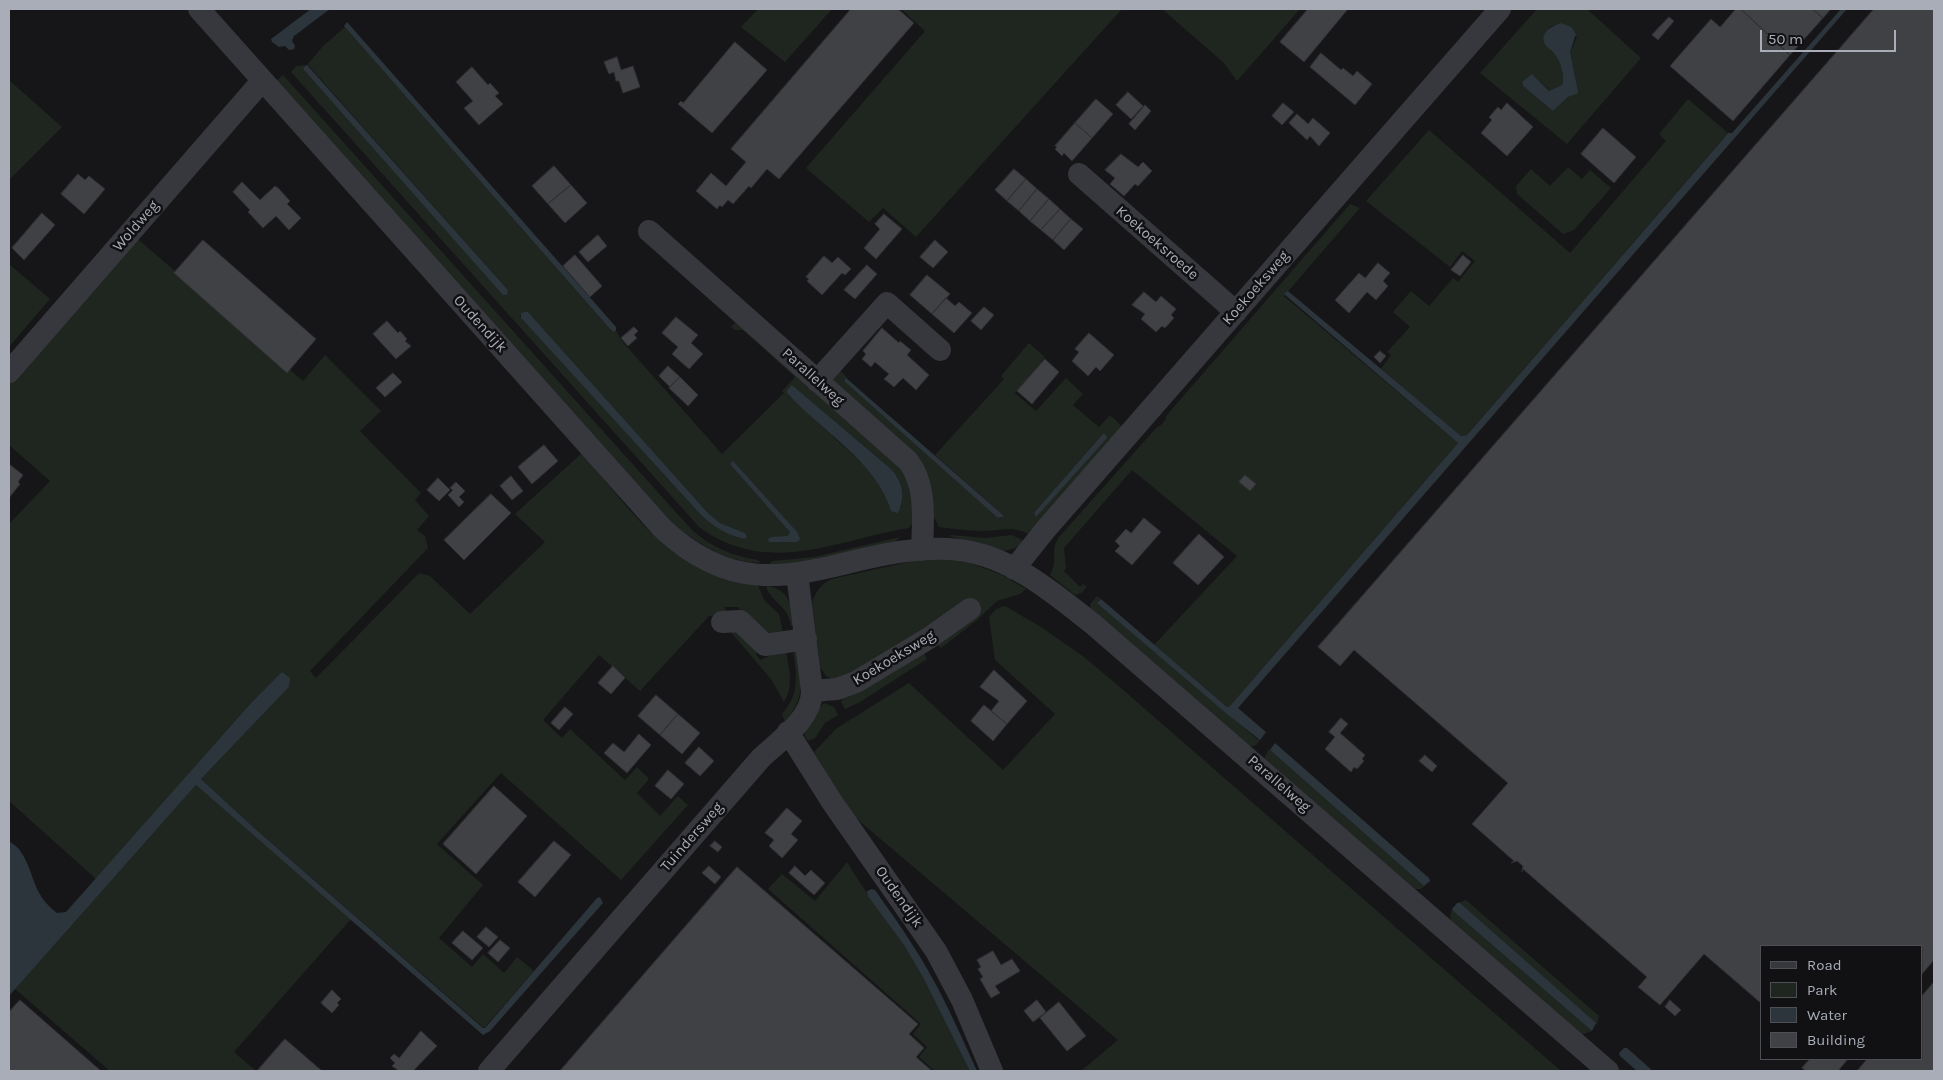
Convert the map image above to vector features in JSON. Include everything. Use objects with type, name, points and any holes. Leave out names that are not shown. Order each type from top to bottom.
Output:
[{"type":"street","name":"Oudendijk","points":[[199,9],[673,538],[696,555],[725,568],[762,575],[797,574]]},
{"type":"street","name":"Koekoeksweg","points":[[1014,569],[1046,529],[1500,9]]},
{"type":"street","name":"Woldweg","points":[[9,372],[262,81]]},
{"type":"street","name":"Koekoeksroede","points":[[1079,174],[1236,312]]},
{"type":"street","name":"Parallelweg","points":[[649,231],[908,461],[916,471],[921,488],[922,550]]},
{"type":"street","points":[[817,381],[888,303],[940,350]]},
{"type":"street","name":"Parallelweg","points":[[797,574],[922,550],[961,550],[990,558],[1014,569],[1056,595],[1094,624],[1608,1071]]},
{"type":"street","name":"Tuindersweg","points":[[489,1071],[761,758],[788,732],[808,708],[812,691],[797,574]]},
{"type":"street","name":"Koekoeksweg","points":[[812,691],[837,689],[856,682],[929,638],[970,609]]},
{"type":"street","points":[[722,622],[740,621],[765,645],[806,639]]},
{"type":"street","name":"Oudendijk","points":[[788,732],[832,802],[936,951],[962,1000],[992,1071]]},
{"type":"green space","points":[[758,9],[832,9],[785,62],[741,27]]},
{"type":"green space","points":[[901,9],[1122,9],[916,237],[883,208],[869,222],[806,168],[925,31]]},
{"type":"green space","points":[[1162,9],[1300,9],[1237,81],[1224,63]]},
{"type":"green space","points":[[1537,9],[1587,9],[1641,58],[1567,144],[1480,73]],"holes":[[[1561,23],[1577,37],[1570,52],[1578,91],[1568,97],[1553,111],[1524,87],[1533,75],[1550,91],[1562,85],[1563,74],[1561,65],[1544,39],[1550,27]]]},
{"type":"green space","points":[[345,27],[610,329],[614,332],[616,330],[621,340],[722,454],[784,393],[782,391],[795,377],[743,330],[735,330],[731,327],[737,321],[911,477],[913,521],[909,528],[803,551],[777,553],[752,550],[726,543],[700,528],[291,72],[296,66],[307,65],[323,46]],"holes":[[[308,65],[508,290],[505,296],[304,70],[303,68]],[[528,312],[708,513],[720,523],[745,533],[744,539],[726,533],[701,515],[520,315]],[[792,385],[891,469],[901,486],[903,496],[901,507],[892,511],[879,482],[865,466],[788,395]]]},
{"type":"green space","points":[[283,75],[691,529],[706,541],[722,550],[758,560],[761,563],[725,556],[706,547],[676,527],[275,82]]},
{"type":"green space","points":[[9,80],[62,127],[9,180]]},
{"type":"green space","points":[[1688,99],[1728,133],[1467,435],[1461,436],[1381,369],[1391,355],[1387,352],[1410,327],[1393,312],[1411,291],[1429,306],[1453,278],[1458,282],[1475,261],[1462,251],[1450,267],[1366,201],[1429,130],[1570,253],[1666,141],[1659,134]]},
{"type":"green space","points":[[1568,167],[1582,179],[1590,170],[1611,188],[1574,230],[1563,234],[1517,194],[1516,186],[1531,169],[1550,186]]},
{"type":"green space","points":[[1350,204],[1360,208],[1284,296],[1458,443],[1229,707],[1227,707],[1154,645],[1237,556],[1132,470],[1064,548],[1066,568],[1064,571],[1080,587],[1083,584],[1087,587],[1081,593],[1075,595],[1050,575],[1054,565],[1056,542],[1157,427],[1160,426],[1166,419],[1166,416]]},
{"type":"green space","points":[[133,235],[303,381],[325,355],[381,411],[360,431],[421,493],[415,500],[429,516],[417,530],[425,536],[428,548],[310,671],[316,678],[419,573],[430,576],[470,614],[545,542],[515,514],[582,453],[633,514],[662,543],[692,564],[758,585],[764,600],[779,614],[783,633],[768,635],[761,633],[738,607],[724,607],[729,615],[709,616],[640,691],[599,655],[543,720],[562,738],[570,729],[625,780],[637,767],[649,779],[637,793],[660,816],[678,796],[688,805],[621,880],[501,773],[437,844],[483,885],[439,938],[472,967],[483,954],[504,973],[517,957],[534,971],[484,1028],[252,826],[201,779],[289,687],[283,672],[251,703],[96,879],[9,801],[9,524],[50,481],[9,445],[9,380]]},
{"type":"green space","points":[[9,264],[50,299],[9,347]]},
{"type":"green space","points":[[1029,343],[1045,357],[1015,393],[1036,411],[1066,378],[1083,394],[1073,405],[1099,427],[1110,415],[1124,428],[1031,536],[1014,529],[980,531],[939,527],[901,449],[831,378],[839,370],[848,378],[844,381],[1000,519],[1003,515],[935,455],[1004,379],[1001,376]]},
{"type":"green space","points":[[1012,535],[1026,542],[1016,548],[1004,551],[949,536],[985,538]]},
{"type":"green space","points":[[900,537],[895,542],[781,566],[769,564],[772,561],[814,557]]},
{"type":"green space","points":[[926,558],[968,562],[1002,575],[1026,589],[1020,594],[997,601],[976,621],[941,648],[938,645],[851,677],[833,679],[826,676],[820,667],[812,602],[819,588],[832,579]]},
{"type":"green space","points":[[766,587],[776,588],[788,600],[793,626],[791,626],[787,613],[772,597]]},
{"type":"green space","points":[[1097,596],[1101,599],[1098,601],[1260,740],[1256,745],[1249,747],[1091,610],[1090,604]]},
{"type":"green space","points":[[1005,606],[1041,627],[1084,657],[1114,682],[1561,1071],[1081,1071],[1118,1040],[851,814],[814,752],[837,728],[909,683],[1003,770],[1055,714],[995,660],[989,617],[996,609]]},
{"type":"green space","points":[[741,629],[758,651],[756,654],[760,660],[780,651],[786,651],[790,684],[784,702],[771,679],[729,630]]},
{"type":"green space","points":[[797,649],[801,679],[800,695],[797,704],[785,722],[782,714],[792,699],[796,684],[793,650]]},
{"type":"green space","points":[[924,653],[927,659],[860,702],[845,709],[841,702],[843,698]]},
{"type":"green space","points":[[824,703],[834,707],[838,715],[825,723],[815,738],[808,741],[805,737],[806,727],[812,716]]},
{"type":"green space","points":[[1269,749],[1424,886],[1426,885],[1421,889],[1415,889],[1265,762],[1265,756]]},
{"type":"green space","points":[[196,785],[351,919],[234,1052],[256,1071],[110,1071],[15,989]]},
{"type":"green space","points":[[847,862],[867,894],[904,945],[922,975],[970,1071],[935,1071],[919,1057],[927,1047],[913,1034],[921,1024],[768,889],[782,874],[815,901]]},
{"type":"green space","points":[[1466,900],[1599,1016],[1597,1025],[1460,903],[1457,903]]},
{"type":"green space","points":[[1452,909],[1592,1031],[1581,1035],[1452,924],[1450,916]]},
{"type":"water","points":[[311,9],[330,9],[294,36],[292,41],[295,46],[294,49],[289,50],[285,46],[279,47],[272,42],[271,39]]},
{"type":"water","points":[[1841,9],[1847,9],[1238,708],[1266,732],[1260,740],[1097,603],[1101,599],[1229,707],[1458,443],[1284,294],[1288,291],[1461,436],[1467,435],[1728,133],[1732,133]]},
{"type":"water","points":[[347,22],[616,327],[614,332],[344,26]]},
{"type":"water","points":[[1561,23],[1571,27],[1576,34],[1570,52],[1578,93],[1568,97],[1553,111],[1524,87],[1522,82],[1532,74],[1549,91],[1562,85],[1563,74],[1561,65],[1544,42],[1547,31]]},
{"type":"water","points":[[307,65],[508,290],[507,295],[503,295],[304,70],[303,68]]},
{"type":"water","points":[[528,312],[708,513],[720,523],[745,533],[747,537],[744,539],[726,533],[701,515],[521,318],[521,313]]},
{"type":"water","points":[[846,378],[1003,517],[998,518],[844,381]]},
{"type":"water","points":[[792,385],[891,469],[902,489],[901,505],[897,513],[891,511],[884,494],[861,462],[787,393],[787,390]]},
{"type":"water","points":[[1103,434],[1107,438],[1036,517],[1034,513]]},
{"type":"water","points":[[733,461],[797,532],[800,539],[797,542],[769,542],[768,539],[771,537],[788,536],[790,532],[730,464]]},
{"type":"water","points":[[282,672],[290,678],[289,687],[201,779],[483,1028],[485,1028],[597,898],[600,897],[603,903],[490,1031],[483,1035],[196,785],[9,996],[9,841],[17,847],[26,860],[38,891],[49,906],[57,913],[66,912],[251,703]]},
{"type":"water","points":[[1275,743],[1429,878],[1430,881],[1424,886],[1270,750]]},
{"type":"water","points":[[875,890],[894,916],[928,970],[977,1071],[970,1071],[923,977],[904,945],[868,896],[867,891]]},
{"type":"water","points":[[1457,903],[1460,903],[1596,1023],[1592,1031],[1453,911],[1452,909]]},
{"type":"water","points":[[1624,1048],[1627,1048],[1653,1071],[1637,1071],[1620,1056],[1619,1053]]},
{"type":"building","points":[[851,9],[898,9],[914,23],[779,179],[767,169],[751,188],[749,186],[733,204],[728,200],[722,207],[720,205],[717,209],[696,191],[711,173],[726,186],[746,162],[731,149]]},
{"type":"building","points":[[1308,9],[1348,9],[1304,62],[1280,42]]},
{"type":"building","points":[[1736,9],[1741,9],[1790,55],[1733,121],[1670,66],[1711,19],[1720,27]]},
{"type":"building","points":[[1741,9],[1813,9],[1823,18],[1790,55]]},
{"type":"building","points":[[1813,9],[1831,9],[1823,18]]},
{"type":"building","points":[[1874,9],[1934,9],[1934,960],[1923,973],[1923,945],[1760,945],[1760,1002],[1704,954],[1660,1005],[1638,987],[1647,977],[1523,869],[1522,872],[1523,866],[1517,861],[1511,863],[1514,861],[1472,824],[1508,783],[1354,650],[1340,666],[1318,647]]},
{"type":"building","points":[[1669,17],[1674,21],[1658,40],[1652,35]]},
{"type":"building","points":[[735,42],[767,70],[712,133],[678,104],[681,101],[683,103]]},
{"type":"building","points":[[1321,53],[1341,70],[1343,68],[1353,76],[1357,71],[1372,84],[1355,105],[1310,67]]},
{"type":"building","points":[[617,57],[621,70],[633,66],[640,87],[623,93],[619,81],[616,81],[614,72],[609,74],[604,62]]},
{"type":"building","points":[[472,67],[488,85],[490,83],[499,93],[495,96],[503,104],[479,125],[464,108],[473,101],[456,82]]},
{"type":"building","points":[[1128,92],[1143,106],[1131,119],[1116,105]]},
{"type":"building","points":[[1096,99],[1113,114],[1092,138],[1075,123]]},
{"type":"building","points":[[1283,103],[1294,112],[1282,125],[1272,116]]},
{"type":"building","points":[[1507,103],[1533,127],[1507,156],[1481,133],[1492,120],[1489,117],[1498,107],[1501,110]]},
{"type":"building","points":[[1145,105],[1151,111],[1135,130],[1129,124]]},
{"type":"building","points":[[1297,114],[1308,124],[1313,118],[1330,133],[1319,146],[1310,136],[1307,140],[1289,123]]},
{"type":"building","points":[[1075,123],[1092,138],[1072,161],[1064,153],[1062,156],[1055,149],[1057,147],[1055,146]]},
{"type":"building","points":[[1603,128],[1636,157],[1614,183],[1581,154]]},
{"type":"building","points":[[1121,154],[1138,167],[1143,162],[1152,171],[1138,186],[1135,184],[1124,196],[1110,184],[1115,178],[1105,170]]},
{"type":"building","points":[[554,166],[571,185],[548,204],[532,186]]},
{"type":"building","points":[[1014,169],[1026,179],[1007,201],[995,190]]},
{"type":"building","points":[[78,174],[85,180],[89,176],[105,189],[84,214],[61,194]]},
{"type":"building","points":[[1026,179],[1037,189],[1019,211],[1007,201]]},
{"type":"building","points":[[242,182],[260,200],[275,186],[290,201],[287,204],[301,218],[289,230],[276,216],[263,228],[248,212],[250,210],[233,192]]},
{"type":"building","points":[[571,185],[587,203],[565,223],[548,204]]},
{"type":"building","points":[[1037,189],[1049,199],[1030,221],[1019,211]]},
{"type":"building","points":[[1049,199],[1060,209],[1041,230],[1030,221]]},
{"type":"building","points":[[1060,209],[1071,219],[1053,240],[1041,230]]},
{"type":"building","points":[[42,213],[55,225],[24,260],[12,248]]},
{"type":"building","points":[[884,214],[902,229],[876,259],[864,248],[880,229],[875,224]]},
{"type":"building","points":[[1071,219],[1083,229],[1064,250],[1053,240]]},
{"type":"building","points":[[598,235],[607,246],[588,262],[579,252]]},
{"type":"building","points":[[203,240],[316,339],[287,373],[174,273]]},
{"type":"building","points":[[935,240],[948,252],[933,268],[920,257]]},
{"type":"building","points":[[575,255],[602,286],[590,297],[563,266]]},
{"type":"building","points":[[1463,255],[1471,262],[1460,276],[1451,270]]},
{"type":"building","points":[[824,256],[832,263],[838,257],[851,269],[845,275],[842,273],[822,295],[807,281],[809,279],[806,277]]},
{"type":"building","points":[[1378,263],[1390,273],[1383,281],[1388,286],[1376,300],[1367,292],[1349,313],[1335,300],[1359,273],[1365,278]]},
{"type":"building","points":[[867,265],[877,274],[855,299],[844,290]]},
{"type":"building","points":[[927,275],[950,294],[932,314],[910,295]]},
{"type":"building","points":[[1144,292],[1156,302],[1161,296],[1176,309],[1171,315],[1174,318],[1165,328],[1162,326],[1156,332],[1141,319],[1145,314],[1132,305]]},
{"type":"building","points":[[946,298],[955,306],[959,302],[972,313],[954,333],[932,314]]},
{"type":"building","points":[[984,307],[994,315],[981,330],[971,321]]},
{"type":"building","points":[[676,317],[698,335],[691,343],[703,354],[689,369],[672,354],[678,347],[662,333]]},
{"type":"building","points":[[387,321],[398,333],[400,331],[407,339],[405,341],[411,346],[396,359],[373,334]]},
{"type":"building","points":[[634,327],[638,331],[634,335],[637,338],[628,346],[621,338]]},
{"type":"building","points":[[882,328],[899,343],[900,341],[911,350],[907,355],[929,375],[916,390],[903,378],[894,387],[884,379],[889,374],[875,362],[871,367],[862,359],[866,354],[863,351]]},
{"type":"building","points":[[1089,333],[1114,355],[1100,371],[1096,367],[1088,376],[1072,361],[1079,352],[1075,349]]},
{"type":"building","points":[[1380,351],[1386,356],[1380,363],[1374,357]]},
{"type":"building","points":[[1045,359],[1059,372],[1032,404],[1017,391]]},
{"type":"building","points":[[668,366],[680,377],[670,387],[659,376]]},
{"type":"building","points":[[393,373],[402,382],[385,397],[376,388]]},
{"type":"building","points":[[680,377],[698,395],[688,406],[669,388]]},
{"type":"building","points":[[544,445],[558,461],[532,484],[518,467]]},
{"type":"building","points":[[9,464],[23,475],[18,482],[20,484],[9,498]]},
{"type":"building","points":[[1245,475],[1256,484],[1250,491],[1239,482]]},
{"type":"building","points":[[511,476],[523,491],[512,500],[500,486]]},
{"type":"building","points":[[438,478],[450,490],[439,501],[427,490]]},
{"type":"building","points":[[456,482],[465,491],[459,497],[464,502],[459,507],[448,495],[453,490],[450,488]]},
{"type":"building","points":[[491,494],[511,513],[464,560],[444,540]]},
{"type":"building","points":[[1144,518],[1161,532],[1132,565],[1115,551],[1120,546],[1115,541],[1126,529],[1131,533]]},
{"type":"building","points":[[1199,534],[1224,557],[1198,585],[1173,563]]},
{"type":"building","points":[[613,666],[625,678],[611,694],[598,683]]},
{"type":"building","points":[[994,670],[1027,701],[1007,724],[991,711],[999,701],[980,687]]},
{"type":"building","points":[[656,695],[678,714],[660,735],[638,716]]},
{"type":"building","points":[[984,705],[1007,724],[993,741],[971,721]]},
{"type":"building","points":[[565,707],[573,714],[559,730],[551,723]]},
{"type":"building","points":[[678,714],[700,733],[682,754],[660,735]]},
{"type":"building","points":[[1341,718],[1348,724],[1340,733],[1365,755],[1362,759],[1364,761],[1357,769],[1354,767],[1351,772],[1325,749],[1335,737],[1329,732]]},
{"type":"building","points":[[639,734],[651,745],[627,773],[604,753],[613,743],[624,752]]},
{"type":"building","points":[[699,747],[714,761],[700,776],[685,763]]},
{"type":"building","points":[[1425,755],[1437,766],[1432,772],[1419,761]]},
{"type":"building","points":[[668,770],[684,784],[671,799],[655,786]]},
{"type":"building","points":[[494,786],[527,816],[476,874],[443,844]]},
{"type":"building","points":[[787,808],[802,821],[791,834],[798,840],[782,858],[769,846],[774,840],[765,833]]},
{"type":"building","points":[[554,841],[571,855],[535,897],[518,882]]},
{"type":"building","points":[[715,841],[722,847],[718,852],[710,846]]},
{"type":"building","points":[[709,866],[721,877],[715,884],[702,873]]},
{"type":"building","points":[[795,866],[805,876],[811,870],[825,883],[814,895],[789,873]]},
{"type":"building","points":[[737,867],[918,1024],[909,1034],[924,1048],[916,1057],[932,1071],[560,1071]]},
{"type":"building","points":[[486,927],[498,937],[489,947],[477,937]]},
{"type":"building","points":[[463,931],[483,948],[472,960],[452,943]]},
{"type":"building","points":[[500,940],[510,948],[498,962],[488,953]]},
{"type":"building","points":[[993,951],[1001,965],[1012,959],[1020,971],[995,986],[1000,993],[991,998],[980,979],[983,977],[978,969],[981,967],[977,960]]},
{"type":"building","points":[[1934,982],[1934,1071],[1857,1071],[1866,1060],[1923,1060],[1923,995]]},
{"type":"building","points":[[332,990],[341,999],[337,1003],[339,1005],[332,1013],[321,1003]]},
{"type":"building","points":[[20,1000],[101,1071],[9,1071],[9,1012]]},
{"type":"building","points":[[1037,1000],[1046,1012],[1033,1022],[1024,1011]]},
{"type":"building","points":[[1670,1000],[1681,1010],[1675,1016],[1665,1007]]},
{"type":"building","points":[[1059,1002],[1086,1036],[1067,1051],[1040,1018]]},
{"type":"building","points":[[421,1031],[437,1046],[413,1071],[399,1071],[392,1066],[395,1063],[390,1058],[394,1054],[399,1058]]},
{"type":"building","points":[[285,1039],[322,1071],[259,1071]]},
{"type":"building","points":[[1809,1060],[1847,1060],[1838,1071],[1806,1071],[1802,1068]]}]
